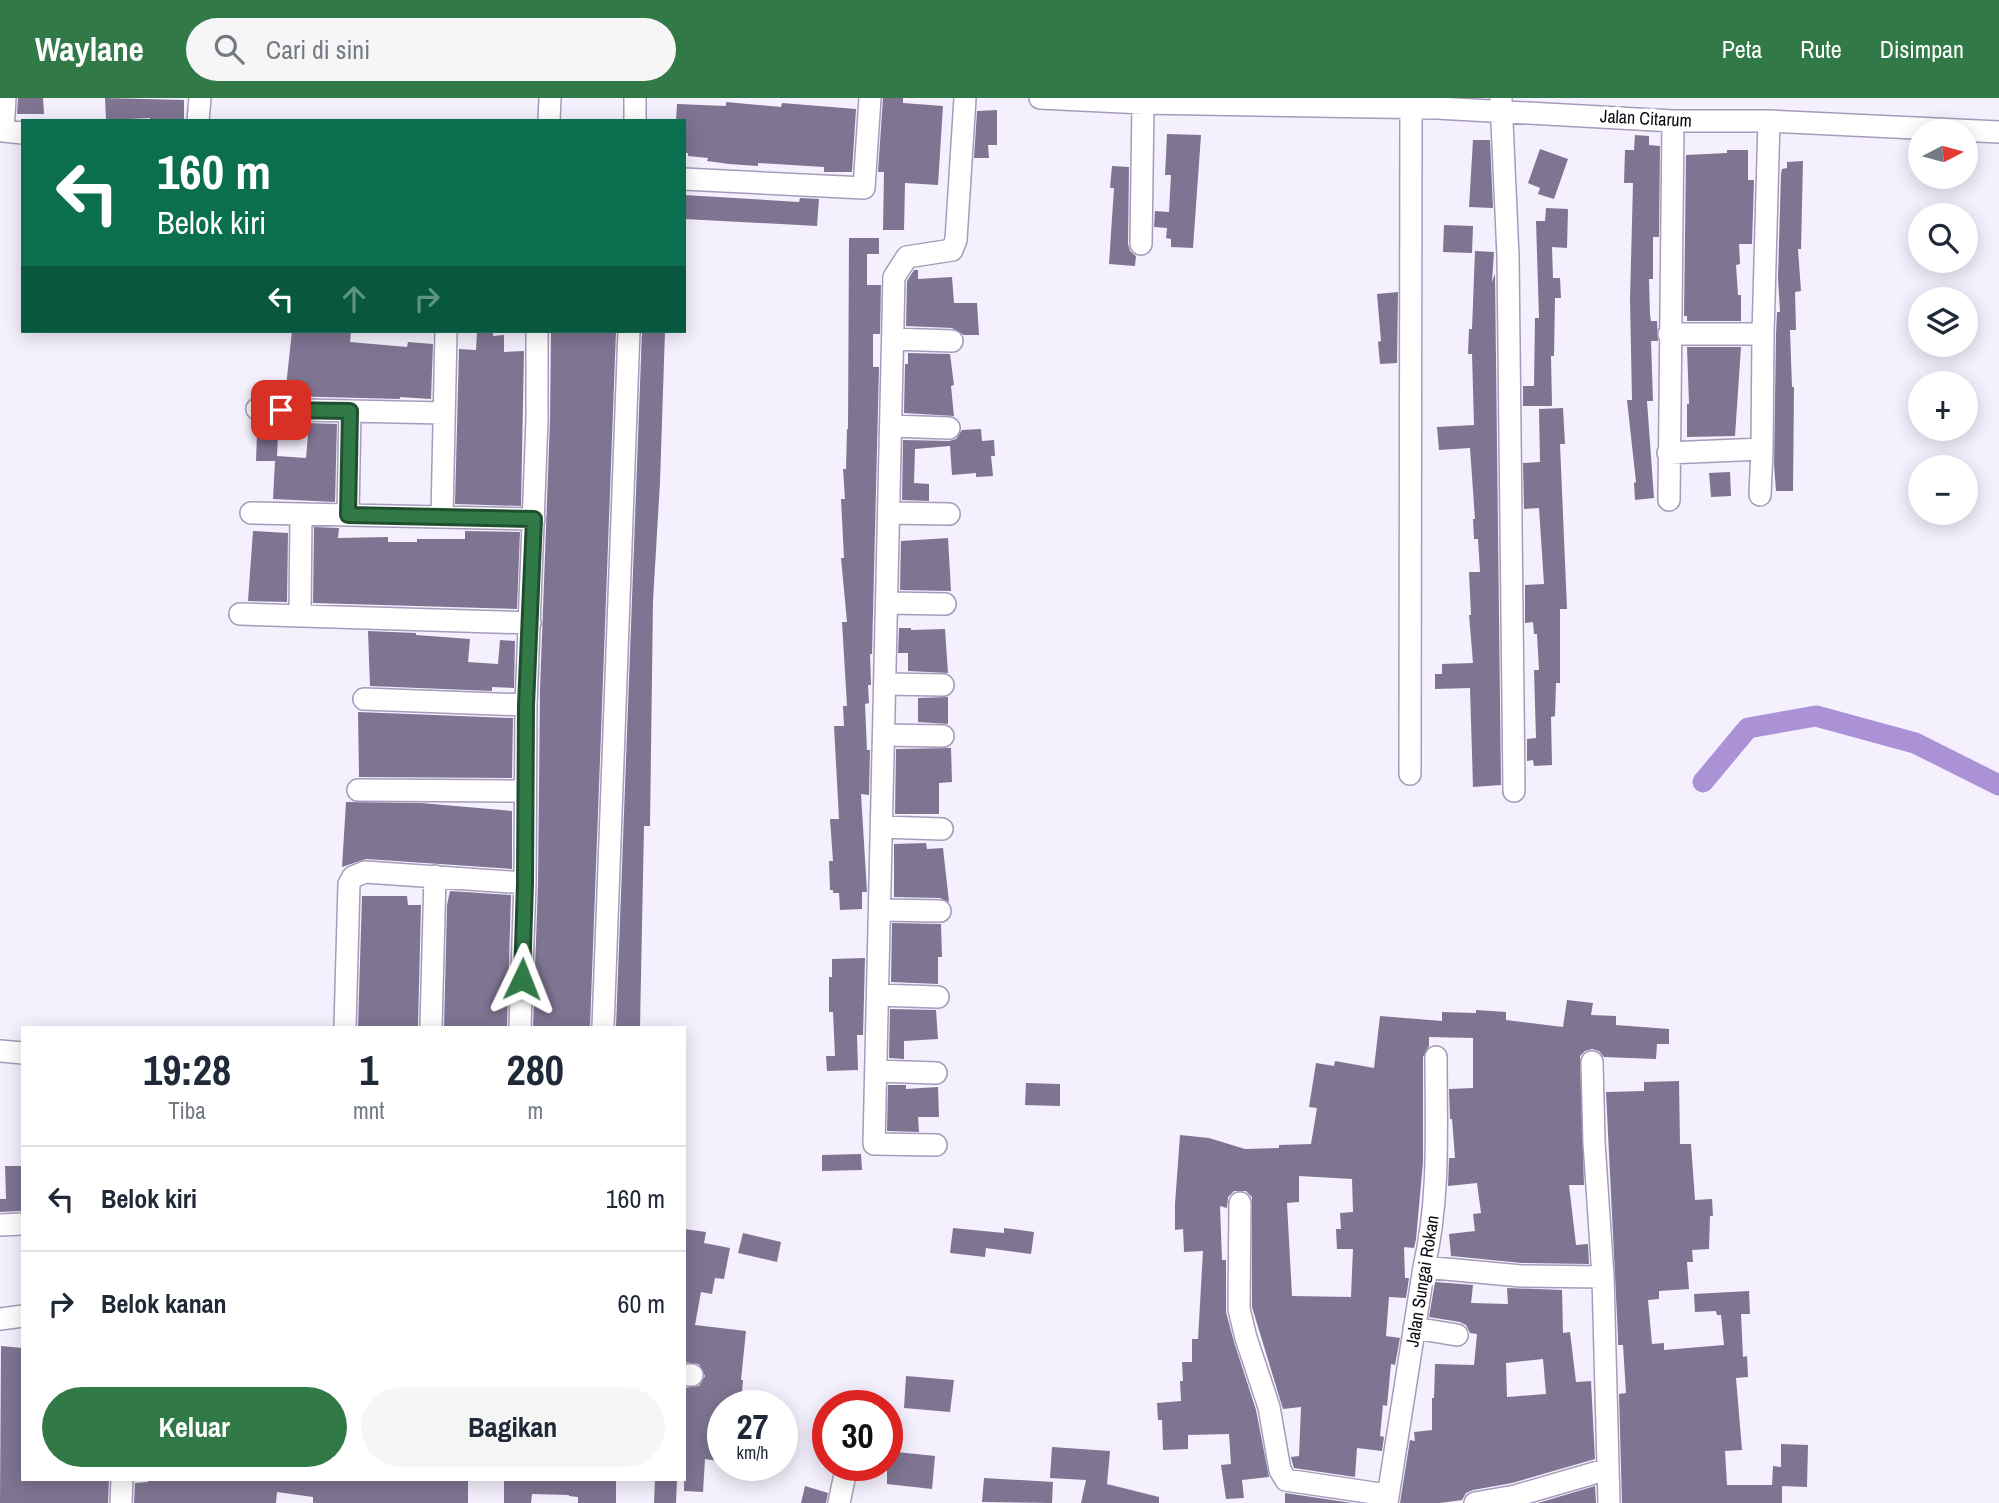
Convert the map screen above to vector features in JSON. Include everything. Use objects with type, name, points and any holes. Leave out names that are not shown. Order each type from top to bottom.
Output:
[{"type":"street","points":[[5,98],[9,131]]},
{"type":"street","points":[[198,119],[200,98]]},
{"type":"street","points":[[549,119],[550,98]]},
{"type":"street","points":[[635,98],[635,119]]},
{"type":"street","points":[[686,179],[864,187],[870,98]]},
{"type":"street","points":[[936,1145],[874,1144],[894,277],[906,257],[951,250],[956,240],[965,98]]},
{"type":"street","name":"Jalan Citarum","points":[[1040,98],[1143,103],[1318,102],[1419,106],[1571,106],[1673,121],[1769,121],[1999,132]]},
{"type":"street","points":[[1141,244],[1143,103]]},
{"type":"street","points":[[1501,105],[1508,256],[1514,791]]},
{"type":"street","points":[[1410,774],[1419,106]]},
{"type":"street","points":[[1669,500],[1673,121]]},
{"type":"street","points":[[1760,495],[1769,121]]},
{"type":"street","points":[[442,517],[446,333]]},
{"type":"street","points":[[520,1026],[537,333]]},
{"type":"street","points":[[603,1026],[629,333]]},
{"type":"street","points":[[1669,334],[1763,334]]},
{"type":"street","points":[[893,339],[952,341]]},
{"type":"street","points":[[257,409],[444,413]]},
{"type":"street","points":[[348,515],[350,411]]},
{"type":"street","points":[[891,426],[949,428]]},
{"type":"street","points":[[1668,453],[1762,449]]},
{"type":"street","points":[[251,513],[534,519]]},
{"type":"street","points":[[889,513],[949,514]]},
{"type":"street","points":[[300,615],[301,514]]},
{"type":"street","points":[[887,603],[945,604]]},
{"type":"street","points":[[240,614],[530,623]]},
{"type":"street","points":[[885,684],[943,685]]},
{"type":"street","points":[[364,699],[526,705]]},
{"type":"street","points":[[884,735],[943,736]]},
{"type":"street","points":[[358,790],[525,791]]},
{"type":"street","points":[[882,827],[942,829]]},
{"type":"street","points":[[345,1026],[349,884],[353,877],[365,872],[525,883]]},
{"type":"street","points":[[431,1026],[435,876]]},
{"type":"street","points":[[880,910],[940,911]]},
{"type":"street","points":[[878,995],[938,997]]},
{"type":"street","points":[[0,1051],[21,1053]]},
{"type":"street","name":"Jalan Sungai Rokan","points":[[1387,1499],[1435,1199],[1436,1057]]},
{"type":"street","points":[[1592,1062],[1603,1277],[1609,1503]]},
{"type":"street","points":[[876,1071],[936,1073]]},
{"type":"street","points":[[1240,1203],[1239,1309],[1269,1407],[1280,1470],[1286,1480],[1387,1499]]},
{"type":"street","points":[[1,1225],[21,1224]]},
{"type":"street","points":[[1424,1268],[1521,1276],[1603,1277]]},
{"type":"street","points":[[0,1319],[21,1316]]},
{"type":"street","points":[[1414,1328],[1457,1335]]},
{"type":"street","points":[[1475,1503],[1515,1496],[1608,1469]]},
{"type":"street","points":[[121,1503],[122,1481]]},
{"type":"street","points":[[839,1503],[844,1481]]},
{"type":"building","points":[[18,98],[43,98],[44,114],[17,114]]},
{"type":"building","points":[[105,98],[184,100],[184,119],[106,119]]},
{"type":"building","points":[[883,98],[903,98],[903,103],[943,106],[938,185],[905,183],[904,230],[883,230],[884,172],[878,172]]},
{"type":"building","points":[[726,102],[781,107],[782,103],[856,109],[852,172],[824,172],[824,167],[729,164],[688,156],[686,119],[676,119],[677,104],[726,106]]},
{"type":"building","points":[[997,110],[997,145],[988,145],[989,158],[974,158],[977,111]]},
{"type":"building","points":[[1167,134],[1201,135],[1193,248],[1171,247],[1171,239],[1166,238],[1167,228],[1154,227],[1155,211],[1169,212],[1171,175],[1165,175]]},
{"type":"building","points":[[1635,135],[1649,136],[1649,145],[1660,146],[1659,237],[1653,237],[1653,279],[1649,279],[1650,315],[1651,321],[1657,321],[1658,341],[1651,341],[1653,401],[1647,401],[1654,498],[1635,500],[1636,482],[1627,400],[1632,400],[1630,300],[1633,183],[1624,183],[1625,150],[1634,150]]},
{"type":"building","points":[[1473,140],[1490,140],[1493,208],[1469,207]]},
{"type":"building","points":[[1540,149],[1568,159],[1554,199],[1538,194],[1540,188],[1528,183]]},
{"type":"building","points":[[1727,150],[1748,150],[1748,180],[1754,180],[1752,244],[1739,244],[1740,264],[1736,265],[1738,295],[1741,295],[1741,321],[1687,321],[1687,316],[1684,316],[1686,155],[1727,153]]},
{"type":"building","points":[[1803,161],[1801,249],[1798,249],[1801,291],[1795,292],[1796,330],[1790,330],[1794,387],[1793,491],[1776,491],[1776,334],[1777,312],[1780,312],[1778,278],[1781,174],[1782,169],[1787,168],[1787,162]]},
{"type":"building","points":[[1112,166],[1129,167],[1128,244],[1130,251],[1136,256],[1135,266],[1109,264],[1114,188],[1110,188]]},
{"type":"building","points":[[686,195],[799,202],[800,198],[819,199],[817,226],[686,219]]},
{"type":"building","points":[[1546,208],[1568,209],[1567,248],[1552,247],[1553,278],[1560,278],[1561,298],[1555,298],[1554,356],[1551,356],[1552,406],[1523,406],[1523,386],[1534,386],[1535,318],[1539,318],[1536,221],[1545,221]]},
{"type":"building","points":[[1444,225],[1473,226],[1472,253],[1443,252]]},
{"type":"building","points":[[849,238],[879,238],[879,254],[867,254],[867,285],[881,285],[880,334],[873,334],[873,367],[879,367],[871,685],[868,685],[869,703],[865,704],[867,750],[870,750],[869,795],[861,794],[867,892],[862,892],[862,909],[840,910],[839,893],[830,890],[829,861],[833,861],[830,819],[839,819],[834,726],[844,726],[843,706],[847,706],[842,622],[847,622],[841,558],[844,558],[841,499],[845,499],[843,469],[846,469],[848,429]]},
{"type":"building","points":[[1475,251],[1494,252],[1492,282],[1495,274],[1501,785],[1473,787],[1470,688],[1435,689],[1435,674],[1442,674],[1442,664],[1473,663],[1469,572],[1480,572],[1478,539],[1474,539],[1470,448],[1439,450],[1437,427],[1474,425],[1472,354],[1468,354],[1469,329],[1472,329]]},
{"type":"building","points":[[914,270],[918,270],[918,279],[952,277],[954,303],[977,303],[979,335],[964,335],[952,328],[906,326],[907,281]]},
{"type":"building","points":[[1398,292],[1397,363],[1380,364],[1377,294]]},
{"type":"building","points":[[292,333],[351,333],[350,342],[407,347],[408,342],[433,344],[431,399],[285,396]]},
{"type":"building","points":[[477,333],[493,333],[493,336],[504,335],[504,352],[524,351],[521,506],[455,504],[459,349],[476,350]]},
{"type":"building","points":[[551,333],[616,333],[590,1026],[533,1026],[540,690]]},
{"type":"building","points":[[642,333],[665,333],[653,601],[650,826],[644,826],[640,1026],[616,1026]]},
{"type":"building","points":[[1687,347],[1741,347],[1735,436],[1687,437]]},
{"type":"building","points":[[908,353],[950,354],[954,416],[904,413],[905,364],[908,364]]},
{"type":"building","points":[[1563,408],[1565,444],[1560,444],[1567,609],[1560,609],[1560,683],[1556,683],[1555,716],[1551,717],[1552,765],[1534,766],[1533,760],[1527,761],[1527,739],[1536,738],[1534,670],[1539,670],[1537,634],[1534,634],[1533,622],[1525,623],[1525,585],[1544,584],[1539,508],[1524,509],[1523,463],[1540,462],[1539,409]]},
{"type":"building","points":[[309,423],[337,424],[335,502],[273,499],[275,461],[256,461],[257,434],[278,435],[277,456],[306,458]]},
{"type":"building","points":[[981,429],[982,441],[994,440],[995,456],[991,456],[993,476],[976,477],[976,473],[952,475],[950,446],[915,449],[914,483],[929,484],[929,501],[902,500],[903,440],[949,441],[956,439],[962,430]]},
{"type":"building","points":[[1730,472],[1731,496],[1711,497],[1709,473]]},
{"type":"building","points":[[314,527],[339,528],[338,538],[388,537],[388,542],[465,539],[465,531],[520,532],[517,609],[313,603]]},
{"type":"building","points":[[253,531],[288,533],[287,602],[248,601]]},
{"type":"building","points":[[948,538],[951,591],[900,590],[901,541]]},
{"type":"building","points":[[899,628],[945,629],[948,673],[908,671],[908,653],[898,653]]},
{"type":"building","points":[[368,631],[470,639],[468,662],[498,664],[500,640],[515,641],[514,688],[492,687],[492,691],[370,686]]},
{"type":"building","points":[[948,697],[948,724],[918,722],[918,698]]},
{"type":"building","points":[[358,712],[513,718],[512,778],[359,777]]},
{"type":"building","points":[[951,748],[952,782],[939,783],[939,814],[895,814],[896,749]]},
{"type":"building","points":[[346,802],[421,803],[512,811],[512,869],[366,859],[342,867]]},
{"type":"building","points":[[926,843],[927,849],[943,848],[949,902],[940,898],[894,897],[894,844]]},
{"type":"building","points":[[450,891],[511,895],[507,1026],[444,1026],[447,905]]},
{"type":"building","points":[[362,896],[407,896],[408,905],[421,905],[418,1026],[358,1026]]},
{"type":"building","points":[[892,923],[941,924],[942,957],[938,957],[938,984],[891,982]]},
{"type":"building","points":[[865,958],[863,1035],[857,1035],[858,1070],[827,1071],[826,1056],[835,1056],[833,1012],[829,1012],[832,959]]},
{"type":"building","points":[[1567,1000],[1593,1003],[1591,1015],[1616,1016],[1616,1025],[1669,1029],[1669,1044],[1657,1044],[1656,1059],[1604,1057],[1599,1051],[1592,1049],[1580,1056],[1584,1185],[1569,1185],[1576,1245],[1588,1244],[1589,1264],[1522,1263],[1451,1256],[1449,1234],[1475,1231],[1473,1214],[1481,1213],[1477,1183],[1448,1186],[1449,1158],[1455,1158],[1449,1089],[1473,1088],[1473,1038],[1429,1037],[1429,1046],[1423,1057],[1423,1162],[1416,1239],[1414,1248],[1404,1247],[1405,1278],[1409,1278],[1406,1298],[1389,1297],[1386,1336],[1400,1338],[1395,1365],[1391,1364],[1387,1406],[1383,1405],[1380,1436],[1384,1437],[1382,1451],[1357,1448],[1355,1477],[1294,1468],[1291,1457],[1299,1456],[1301,1407],[1283,1409],[1252,1307],[1252,1197],[1246,1191],[1234,1191],[1228,1197],[1227,1208],[1220,1206],[1222,1260],[1226,1260],[1226,1312],[1256,1410],[1269,1477],[1242,1480],[1244,1498],[1226,1499],[1221,1465],[1231,1464],[1229,1434],[1188,1435],[1188,1449],[1163,1450],[1162,1420],[1158,1420],[1157,1403],[1181,1401],[1182,1362],[1192,1362],[1192,1339],[1198,1339],[1203,1251],[1184,1252],[1183,1229],[1175,1230],[1180,1135],[1209,1138],[1245,1149],[1311,1144],[1317,1108],[1309,1107],[1316,1063],[1334,1066],[1335,1061],[1374,1068],[1380,1016],[1442,1021],[1442,1012],[1476,1013],[1476,1010],[1506,1012],[1506,1020],[1563,1027]],"holes":[[[1299,1176],[1352,1179],[1353,1212],[1340,1213],[1341,1229],[1336,1229],[1337,1249],[1353,1249],[1351,1297],[1292,1296],[1287,1203],[1299,1202]]]},
{"type":"building","points":[[890,1009],[936,1010],[938,1039],[904,1041],[904,1059],[889,1058]]},
{"type":"building","points":[[1679,1081],[1680,1144],[1691,1144],[1695,1200],[1712,1199],[1713,1216],[1710,1216],[1709,1249],[1692,1250],[1693,1262],[1687,1262],[1689,1289],[1659,1291],[1659,1299],[1648,1300],[1652,1344],[1664,1343],[1664,1350],[1724,1345],[1721,1315],[1717,1315],[1716,1311],[1695,1312],[1694,1294],[1749,1291],[1750,1314],[1741,1314],[1743,1357],[1747,1356],[1748,1377],[1736,1378],[1742,1450],[1725,1451],[1727,1485],[1772,1485],[1773,1466],[1781,1467],[1781,1444],[1808,1445],[1807,1487],[1782,1486],[1782,1503],[1622,1503],[1619,1394],[1626,1393],[1623,1345],[1618,1345],[1606,1092],[1644,1091],[1644,1082]]},
{"type":"building","points":[[1026,1083],[1060,1084],[1060,1106],[1025,1105]]},
{"type":"building","points":[[888,1085],[906,1085],[906,1089],[938,1087],[939,1117],[918,1117],[919,1132],[887,1131]]},
{"type":"building","points":[[861,1154],[862,1170],[822,1171],[822,1155]]},
{"type":"building","points":[[5,1166],[21,1166],[21,1211],[0,1212],[0,1199],[6,1199]]},
{"type":"building","points":[[953,1228],[1004,1233],[1004,1228],[1034,1232],[1031,1254],[986,1248],[985,1257],[950,1253]]},
{"type":"building","points":[[686,1229],[706,1232],[704,1243],[730,1248],[724,1279],[715,1278],[712,1294],[701,1292],[695,1325],[746,1331],[742,1390],[707,1390],[707,1459],[703,1492],[684,1491],[686,1388],[699,1386],[705,1376],[699,1364],[686,1362]]},
{"type":"building","points":[[743,1233],[781,1242],[777,1262],[738,1253]]},
{"type":"building","points":[[1435,1282],[1473,1285],[1471,1303],[1508,1304],[1507,1288],[1562,1290],[1563,1333],[1570,1332],[1576,1382],[1591,1381],[1595,1459],[1512,1483],[1473,1490],[1466,1493],[1462,1500],[1400,1503],[1410,1440],[1415,1441],[1414,1432],[1432,1430],[1435,1364],[1474,1365],[1477,1334],[1470,1333],[1466,1325],[1460,1322],[1429,1317]],"holes":[[[1543,1359],[1546,1394],[1507,1397],[1506,1363]]]},
{"type":"building","points":[[1,1346],[21,1348],[21,1481],[109,1481],[108,1503],[0,1503]]},
{"type":"building","points":[[906,1376],[954,1380],[950,1412],[904,1408]]},
{"type":"building","points":[[1052,1447],[1110,1451],[1107,1484],[1159,1497],[1159,1503],[1081,1503],[1086,1480],[1050,1478]]},
{"type":"building","points":[[903,1453],[935,1456],[932,1489],[887,1484],[887,1481],[903,1481]]},
{"type":"building","points":[[984,1478],[1053,1482],[1052,1503],[982,1502]]},
{"type":"building","points":[[468,1481],[468,1503],[313,1503],[313,1497],[277,1492],[276,1503],[134,1503],[135,1483]]},
{"type":"building","points":[[504,1481],[616,1481],[616,1503],[578,1503],[578,1497],[569,1495],[532,1494],[531,1503],[504,1503]]},
{"type":"building","points":[[655,1481],[677,1481],[676,1503],[654,1503]]},
{"type":"building","points":[[805,1486],[828,1493],[826,1503],[801,1503]]},
{"type":"building","points":[[1595,1486],[1596,1503],[1538,1503]]},
{"type":"building","points":[[1285,1493],[1352,1503],[1285,1503]]},
{"type":"waterway","points":[[1703,782],[1748,728],[1816,716],[1915,743],[1999,785]]},
{"type":"route","points":[[281,410],[350,411],[348,515],[534,519],[526,705],[522,979]]}]
